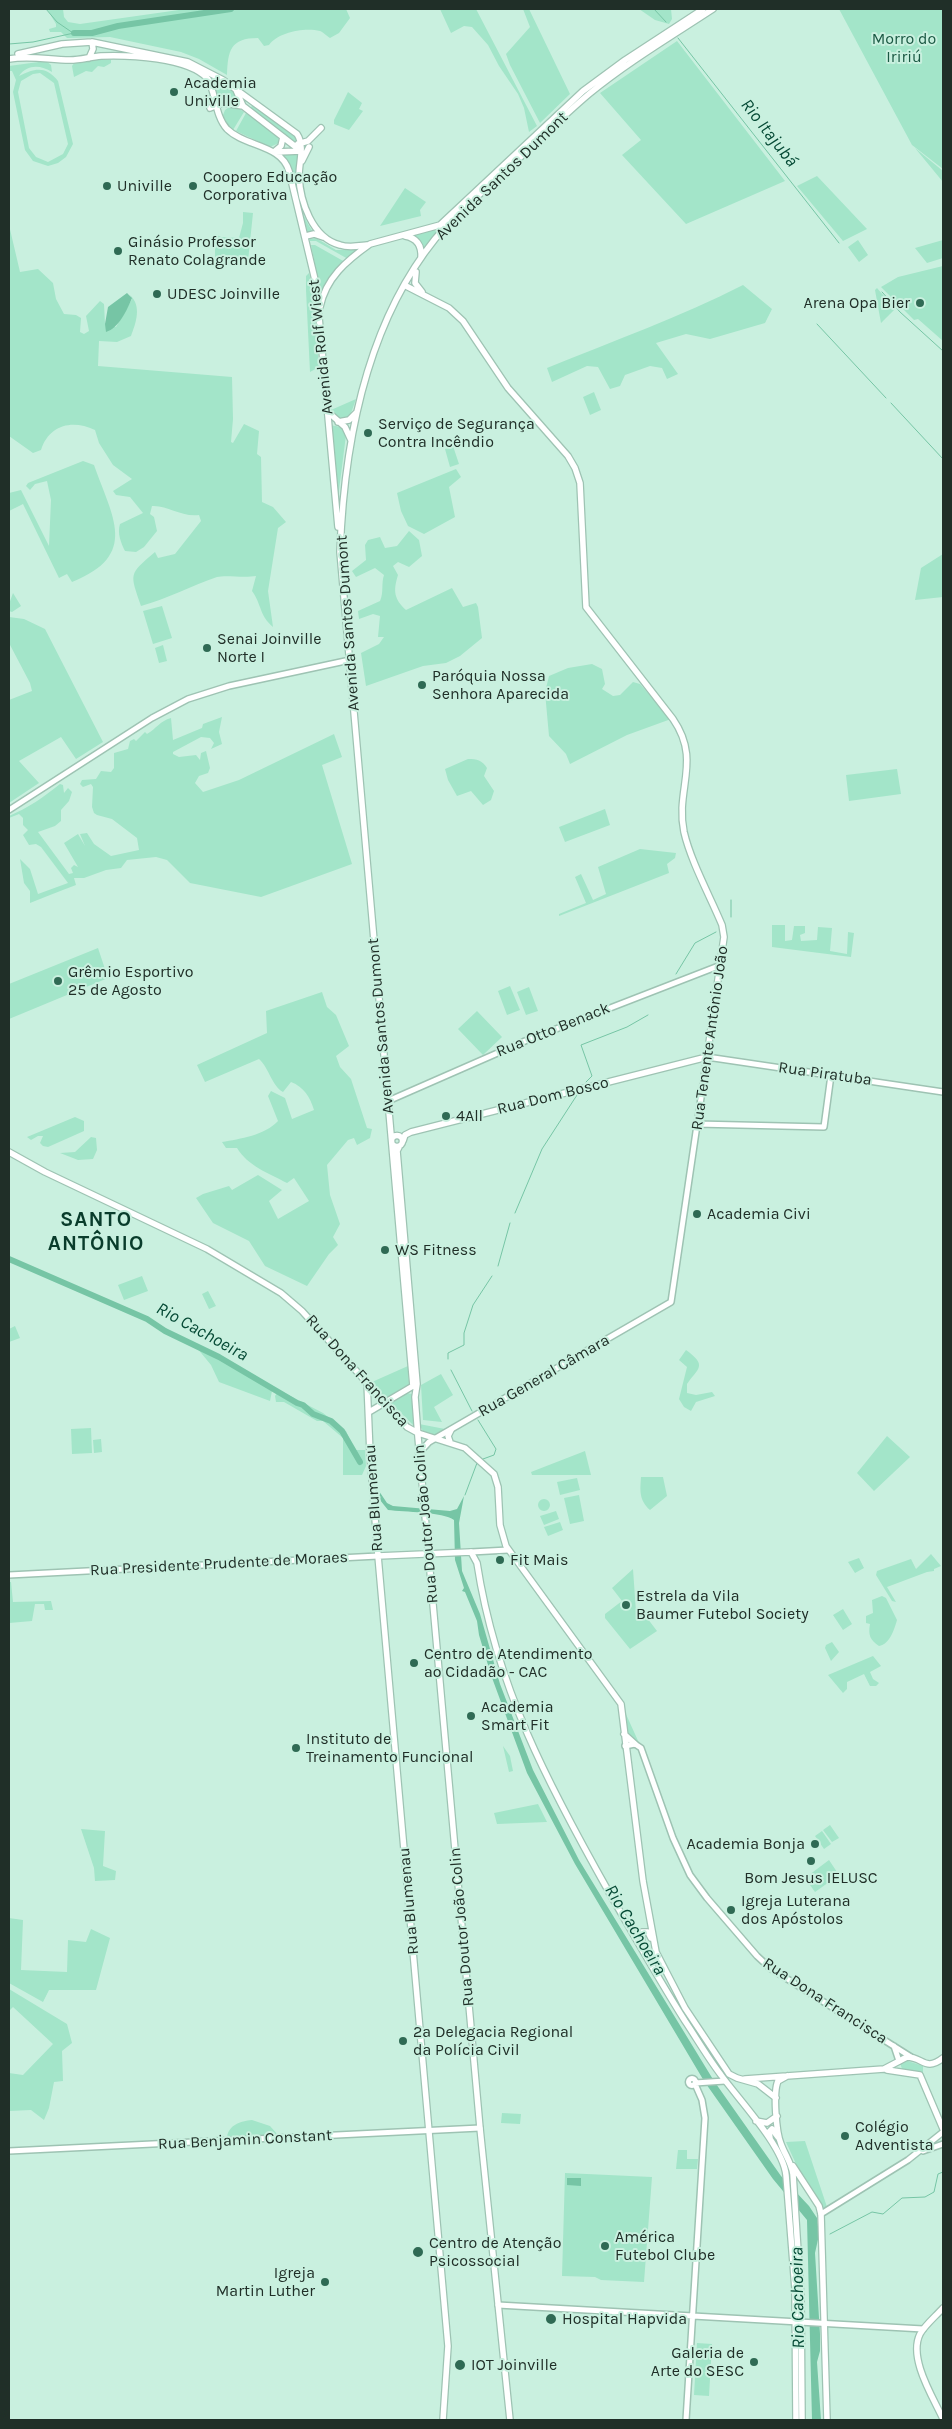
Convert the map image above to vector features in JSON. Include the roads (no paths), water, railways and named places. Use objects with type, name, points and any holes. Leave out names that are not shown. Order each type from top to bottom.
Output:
[{"type":"main road","name":"Avenida Santos Dumont","points":[[370,244],[435,227],[450,216],[583,92],[617,65],[703,9]]},
{"type":"main road","name":"Avenida Santos Dumont","points":[[411,1387],[392,1142],[340,552],[342,505],[357,412],[376,348],[406,286],[420,260],[451,222],[584,98],[625,67],[714,9]]},
{"type":"main road","points":[[89,58],[93,49],[92,42]]},
{"type":"main road","points":[[9,57],[62,44],[92,42],[188,62],[205,69],[230,84],[297,134],[301,144],[300,182],[307,211],[315,227],[323,236],[334,244],[345,246],[370,244]]},
{"type":"main road","points":[[9,57],[29,56],[70,60],[108,56],[159,60],[186,66],[205,76],[212,91],[213,106],[219,112],[225,126],[233,133],[273,152],[301,151]]},
{"type":"main road","points":[[230,84],[239,94],[243,106]]},
{"type":"main road","points":[[213,106],[227,103],[243,106],[301,151]]},
{"type":"main road","points":[[219,112],[228,105],[243,106]]},
{"type":"main road","points":[[294,144],[301,144],[310,139],[321,128]]},
{"type":"main road","points":[[273,152],[281,146],[284,136]]},
{"type":"main road","points":[[300,166],[309,147]]},
{"type":"main road","name":"Avenida Rolf Wiest","points":[[273,152],[284,159],[288,166],[314,274],[340,552]]},
{"type":"main road","points":[[306,236],[314,234],[323,236]]},
{"type":"main road","points":[[402,236],[410,237],[418,244],[421,250],[420,260]]},
{"type":"main road","points":[[319,314],[324,291],[329,281],[370,244]]},
{"type":"main road","points":[[425,296],[416,285],[414,278],[430,246]]},
{"type":"main road","name":"Rua Tenente Antônio João","points":[[406,286],[449,308],[463,320],[503,382],[562,449],[575,468],[580,483],[586,607],[673,720],[683,736],[688,759],[682,811],[684,827],[689,847],[724,932],[721,965],[671,1302]]},
{"type":"main road","points":[[328,412],[347,430],[351,440]]},
{"type":"main road","points":[[329,422],[349,420],[357,412]]},
{"type":"main road","points":[[9,810],[152,718],[188,699],[234,685],[350,660]]},
{"type":"main road","name":"Rua Otto Benack","points":[[388,1101],[525,1041],[721,965]]},
{"type":"main road","name":"Rua Piratuba","points":[[707,1057],[943,1092]]},
{"type":"main road","name":"Rua Dom Bosco","points":[[401,1144],[405,1135],[411,1132],[707,1057]]},
{"type":"main road","points":[[698,1124],[824,1128],[832,1075]]},
{"type":"main road","points":[[396,1136],[401,1144],[395,1147],[392,1142],[393,1137],[396,1136]]},
{"type":"main road","points":[[401,1144],[397,1152],[416,1384],[415,1397],[418,1433]]},
{"type":"main road","name":"Rua Dona Francisca","points":[[9,1152],[39,1169],[200,1245],[273,1287],[296,1304],[407,1426],[418,1433],[450,1442],[469,1450],[496,1477],[501,1533],[508,1550],[621,1704],[624,1733]]},
{"type":"main road","name":"Rua General Câmara","points":[[419,1453],[436,1438],[671,1302]]},
{"type":"main road","name":"Rua Blumenau","points":[[367,1382],[378,1556],[448,2346],[443,2420]]},
{"type":"main road","points":[[368,1412],[411,1387],[415,1397]]},
{"type":"main road","points":[[450,1442],[448,1436],[452,1430]]},
{"type":"main road","name":"Rua Doutor João Colin","points":[[418,1433],[480,2128],[510,2420]]},
{"type":"main road","points":[[508,1550],[471,1552],[477,1563],[485,1612],[498,1659],[522,1723],[569,1822],[644,1952],[720,2073],[784,2163],[801,2322],[796,2420]]},
{"type":"main road","name":"Rua Presidente Prudente de Moraes","points":[[9,1575],[471,1552]]},
{"type":"main road","points":[[624,1733],[654,1944]]},
{"type":"main road","points":[[624,1733],[635,1744]]},
{"type":"main road","points":[[625,1746],[635,1744]]},
{"type":"main road","name":"Rua Dona Francisca","points":[[635,1744],[641,1748],[676,1846],[691,1878],[757,1956],[770,1968],[911,2057]]},
{"type":"main road","points":[[644,1952],[641,1938],[642,1932],[649,1933],[669,1980],[697,2028],[729,2074],[741,2080],[758,2084],[776,2098]]},
{"type":"main road","name":"Rua Dona Francisca","points":[[894,2046],[900,2070]]},
{"type":"main road","points":[[741,2080],[888,2068],[899,2060],[911,2057],[922,2063],[930,2064],[943,2058]]},
{"type":"main road","points":[[821,2214],[918,2153],[943,2131],[941,2116],[922,2078],[918,2074],[900,2070],[880,2069]]},
{"type":"main road","points":[[715,2081],[720,2073]]},
{"type":"main road","points":[[780,2143],[776,2098],[778,2080],[787,2076]]},
{"type":"main road","points":[[686,2420],[705,2118],[702,2100],[695,2083],[725,2080]]},
{"type":"main road","points":[[756,2122],[766,2123],[778,2116]]},
{"type":"main road","name":"Rua Benjamin Constant","points":[[9,2151],[480,2128]]},
{"type":"main road","points":[[773,2145],[769,2132],[772,2129],[775,2130],[780,2143],[819,2206],[821,2214],[822,2323],[827,2420]]},
{"type":"main road","points":[[918,2153],[943,2144]]},
{"type":"main road","points":[[791,2162],[801,2322],[802,2420]]},
{"type":"main road","points":[[498,2305],[926,2328]]},
{"type":"main road","points":[[943,2310],[926,2328],[916,2349],[919,2364],[943,2419]]},
{"type":"waterway","points":[[46,9],[57,22],[73,33]]},
{"type":"waterway","points":[[74,33],[92,33],[118,26],[231,9]]},
{"type":"waterway","name":"Rio Itajubá","points":[[654,9],[666,22]]},
{"type":"waterway","points":[[9,44],[33,42],[74,33]]},
{"type":"waterway","name":"Rio Itajubá","points":[[678,38],[839,243]]},
{"type":"waterway","name":"Rio Itajubá","points":[[882,292],[900,312],[943,351]]},
{"type":"waterway","points":[[817,324],[886,398]]},
{"type":"waterway","points":[[891,403],[943,459]]},
{"type":"waterway","points":[[731,900],[731,917]]},
{"type":"waterway","points":[[676,974],[695,943],[716,932]]},
{"type":"waterway","points":[[586,1082],[592,1076],[581,1045],[627,1027],[648,1015]]},
{"type":"waterway","points":[[515,1213],[542,1149],[577,1095]]},
{"type":"waterway","points":[[498,1266],[510,1223]]},
{"type":"waterway","name":"Rio Cachoeira","points":[[9,1259],[147,1319],[165,1331],[219,1357],[303,1405],[313,1414],[331,1421],[342,1431],[360,1462]]},
{"type":"waterway","points":[[448,1359],[448,1353],[464,1345],[464,1333],[473,1305],[492,1276]]},
{"type":"waterway","points":[[451,1370],[472,1411]]},
{"type":"waterway","points":[[478,1420],[496,1449],[494,1455],[483,1459]]},
{"type":"waterway","points":[[465,1495],[477,1463]]},
{"type":"waterway","points":[[830,2234],[872,2212],[883,2214],[902,2198],[925,2197],[934,2192],[938,2174],[943,2172]]},
{"type":"place","name":"Academia Univille","points":[[174,92]]},
{"type":"place","name":"Univille","points":[[107,186]]},
{"type":"place","name":"Coopero Educação Corporativa","points":[[193,186]]},
{"type":"place","name":"Ginásio Professor Renato Colagrande","points":[[118,251]]},
{"type":"place","name":"UDESC Joinville","points":[[157,294]]},
{"type":"place","name":"Arena Opa Bier","points":[[920,303]]},
{"type":"place","name":"Serviço de Segurança Contra Incêndio","points":[[368,433]]},
{"type":"place","name":"Senai Joinville Norte I","points":[[207,648]]},
{"type":"place","name":"Paróquia Nossa Senhora Aparecida","points":[[422,685]]},
{"type":"place","name":"Grêmio Esportivo 25 de Agosto","points":[[58,981]]},
{"type":"place","name":"4All","points":[[446,1116]]},
{"type":"place","name":"Academia Civi","points":[[697,1214]]},
{"type":"place","name":"WS Fitness","points":[[385,1250]]},
{"type":"place","name":"Fit Mais","points":[[500,1560]]},
{"type":"place","name":"Estrela da Vila Baumer Futebol Society","points":[[626,1605]]},
{"type":"place","name":"Centro de Atendimento ao Cidadão - CAC","points":[[414,1663]]},
{"type":"place","name":"Academia Smart Fit","points":[[471,1716]]},
{"type":"place","name":"Instituto de Treinamento Funcional","points":[[296,1748]]},
{"type":"place","name":"Academia Bonja","points":[[815,1844]]},
{"type":"place","name":"Bom Jesus IELUSC","points":[[811,1861]]},
{"type":"place","name":"Igreja Luterana dos Apóstolos","points":[[731,1910]]},
{"type":"place","name":"2ª Delegacia Regional da Polícia Civil","points":[[403,2041]]},
{"type":"place","name":"Colégio Adventista","points":[[845,2136]]},
{"type":"place","name":"América Futebol Clube","points":[[605,2246]]},
{"type":"place","name":"Centro de Atenção Psicossocial","points":[[418,2252]]},
{"type":"place","name":"Igreja Martin Luther","points":[[325,2282]]},
{"type":"place","name":"Hospital Hapvida","points":[[551,2319]]},
{"type":"place","name":"Galeria de Arte do SESC","points":[[754,2362]]},
{"type":"place","name":"IOT Joinville","points":[[460,2365]]},
{"type":"district","name":"SANTO ANTÔNIO","points":[[96,1232]]},
{"type":"park label","name":"Morro do Iririú","points":[[904,48]]}]
